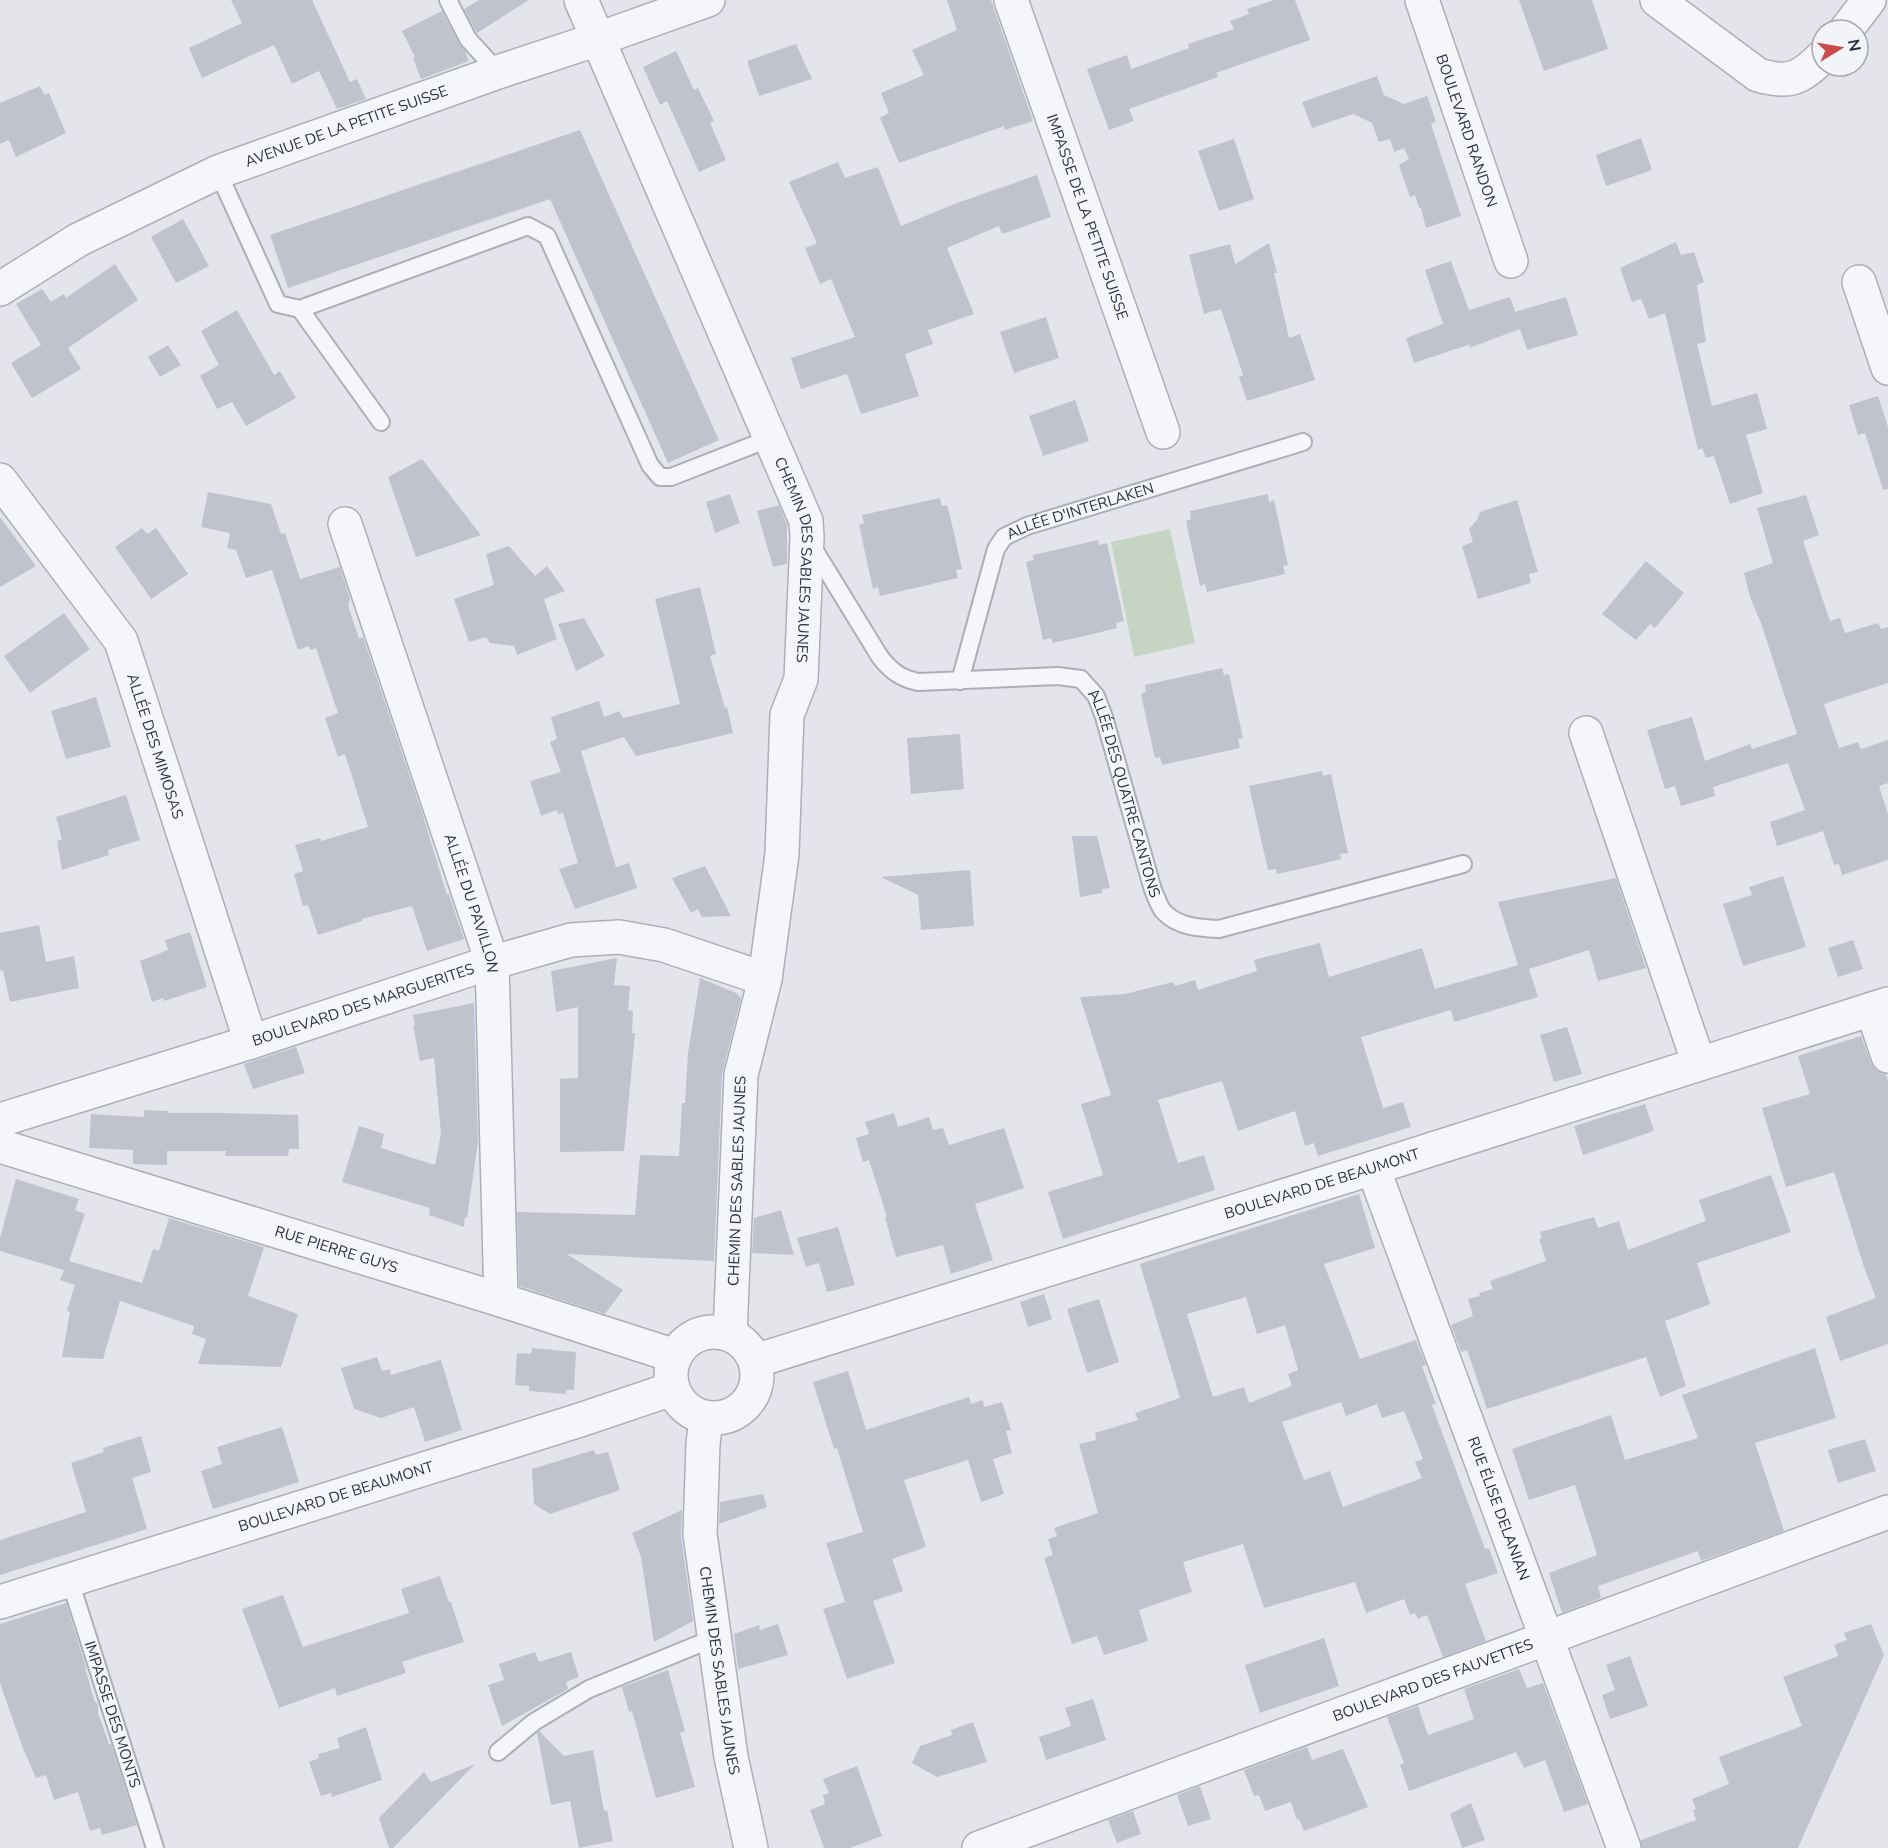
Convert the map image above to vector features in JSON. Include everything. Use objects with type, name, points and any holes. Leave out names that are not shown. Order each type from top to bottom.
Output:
[{"type":"street","name":"CHEMIN DES SABLES JAUNES","points":[[581,0],[806,521],[801,679],[787,715],[782,854],[765,979],[741,1075],[730,1334]]},
{"type":"street","name":"AVENUE DE LA PETITE SUISSE","points":[[0,289],[78,240],[218,172],[708,0]]},
{"type":"street","name":"IMPASSE DE LA PETITE SUISSE","points":[[1011,0],[1163,432]]},
{"type":"street","name":"BOULEVARD RANDON","points":[[1422,0],[1511,261]]},
{"type":"street","points":[[1657,0],[1758,75],[1774,80],[1791,79],[1810,69]]},
{"type":"street","points":[[1855,18],[1869,0]]},
{"type":"street","points":[[1859,282],[1888,368]]},
{"type":"street","name":"ALLÉE DES MIMOSAS","points":[[0,480],[121,641],[251,1042]]},
{"type":"street","name":"ALLÉE DU PAVILLON","points":[[345,524],[492,962],[501,1300]]},
{"type":"street","points":[[1586,733],[1699,1064]]},
{"type":"street","name":"BOULEVARD DES MARGUERITES","points":[[0,1120],[251,1042],[492,962],[571,940],[619,938],[664,945],[765,979]]},
{"type":"street","points":[[1880,1007],[1888,1056]]},
{"type":"street","name":"BOULEVARD DE BEAUMONT","points":[[755,1361],[1880,1007]]},
{"type":"street","name":"RUE PIERRE GUYS","points":[[0,1146],[675,1356]]},
{"type":"street","name":"RUE ÉLISE DELANIAN","points":[[1372,1168],[1624,1848]]},
{"type":"street","points":[[714,1331],[730,1334],[750,1349],[758,1376],[755,1391],[747,1404],[735,1414],[721,1419],[694,1414],[677,1400],[672,1389],[671,1367],[675,1356],[685,1343],[698,1334],[714,1331]]},
{"type":"street","name":"BOULEVARD DE BEAUMONT","points":[[0,1602],[672,1389]]},
{"type":"street","name":"CHEMIN DES SABLES JAUNES","points":[[706,1418],[700,1533],[731,1757],[751,1848]]},
{"type":"street","name":"BOULEVARD DES FAUVETTES","points":[[980,1848],[1888,1512]]},
{"type":"lane","points":[[448,0],[468,39],[498,72]]},
{"type":"lane","points":[[218,172],[278,304],[300,309],[528,226],[547,236],[650,465],[660,477],[671,477],[771,438]]},
{"type":"lane","points":[[300,309],[381,422]]},
{"type":"lane","name":"ALLÉE D'INTERLAKEN","points":[[960,681],[996,549],[1004,537],[1027,526],[1303,442]]},
{"type":"lane","name":"ALLÉE DES QUATRE CANTONS","points":[[807,537],[864,632],[892,672],[904,679],[918,682],[1058,676],[1080,679],[1096,696],[1104,717],[1156,897],[1163,912],[1179,921],[1195,928],[1219,929],[1463,864]]},
{"type":"lane","name":"IMPASSE DES MONTS","points":[[70,1581],[155,1848]]},
{"type":"lane","points":[[498,1752],[534,1722],[589,1689],[714,1638]]},
{"type":"green space","points":[[1170,529],[1195,643],[1134,657],[1111,542]]},
{"type":"building","points":[[231,0],[312,0],[350,82],[357,79],[366,99],[337,109],[319,71],[292,84],[274,45],[202,78],[189,48],[242,23]]},
{"type":"building","points":[[479,0],[529,0],[477,33],[464,9]]},
{"type":"building","points":[[947,0],[991,0],[1033,121],[1005,130],[1004,126],[899,163],[880,118],[889,113],[881,93],[924,75],[912,50],[957,30]]},
{"type":"building","points":[[1274,0],[1295,0],[1310,40],[1216,73],[1218,77],[1129,109],[1134,121],[1109,130],[1087,69],[1127,55],[1131,69],[1189,48],[1188,44],[1234,29],[1230,21],[1249,14],[1247,9]]},
{"type":"building","points":[[1519,0],[1592,0],[1608,49],[1544,71]]},
{"type":"building","points":[[442,11],[469,61],[421,79],[413,58],[415,57],[402,31]]},
{"type":"building","points":[[796,44],[812,79],[759,96],[747,61]]},
{"type":"building","points":[[676,51],[694,90],[698,88],[714,121],[710,123],[726,160],[699,172],[667,101],[660,105],[643,67]]},
{"type":"building","points":[[1377,76],[1384,95],[1404,104],[1427,96],[1436,122],[1431,124],[1461,216],[1426,228],[1421,208],[1419,208],[1415,195],[1410,197],[1399,165],[1409,159],[1404,148],[1394,152],[1390,139],[1379,142],[1372,123],[1353,114],[1312,128],[1302,102]]},
{"type":"building","points":[[40,86],[44,95],[49,93],[66,133],[16,157],[9,140],[0,144],[0,103]]},
{"type":"building","points":[[580,130],[719,440],[668,463],[550,199],[288,288],[270,235]]},
{"type":"building","points":[[1641,138],[1652,170],[1606,186],[1596,155]]},
{"type":"building","points":[[1234,139],[1254,199],[1219,211],[1198,151]]},
{"type":"building","points":[[838,162],[845,178],[878,167],[901,226],[957,203],[1037,175],[1051,217],[1002,234],[999,226],[947,248],[974,314],[928,330],[933,344],[905,354],[919,396],[861,414],[847,374],[801,389],[791,358],[855,337],[831,279],[820,284],[805,248],[816,244],[816,241],[789,182]]},
{"type":"building","points":[[183,219],[209,266],[176,283],[151,237]]},
{"type":"building","points":[[1676,242],[1681,255],[1694,252],[1704,282],[1697,285],[1706,342],[1697,344],[1712,406],[1757,393],[1767,429],[1746,435],[1763,493],[1730,504],[1714,456],[1706,458],[1702,448],[1698,450],[1665,313],[1649,319],[1641,299],[1632,302],[1620,268]]},
{"type":"building","points":[[1269,243],[1289,338],[1300,334],[1315,380],[1247,401],[1239,377],[1243,375],[1221,309],[1204,314],[1189,255],[1230,244],[1235,264]]},
{"type":"building","points":[[1451,261],[1469,310],[1510,297],[1515,312],[1566,297],[1578,335],[1527,350],[1520,329],[1469,348],[1471,344],[1414,363],[1406,338],[1443,324],[1425,270]]},
{"type":"building","points":[[115,264],[138,300],[68,348],[81,369],[32,398],[11,363],[41,345],[16,304],[42,289],[51,302],[64,294],[66,298]]},
{"type":"building","points":[[237,310],[274,375],[280,371],[296,398],[246,426],[232,402],[217,409],[200,376],[219,365],[201,331]]},
{"type":"building","points":[[1046,317],[1059,358],[1014,373],[1000,332]]},
{"type":"building","points":[[168,345],[181,365],[160,377],[148,357]]},
{"type":"building","points":[[1878,396],[1888,427],[1888,489],[1883,490],[1865,433],[1858,435],[1849,405]]},
{"type":"building","points":[[1075,400],[1089,441],[1043,456],[1029,416]]},
{"type":"building","points":[[422,459],[481,535],[416,557],[388,477]]},
{"type":"building","points":[[208,492],[271,504],[281,534],[285,533],[300,579],[340,567],[350,599],[348,605],[359,639],[363,637],[422,812],[447,895],[449,894],[464,939],[427,951],[412,906],[362,919],[362,921],[318,935],[308,905],[303,906],[294,874],[303,871],[295,845],[320,838],[321,841],[368,827],[345,754],[338,757],[325,718],[338,713],[316,648],[310,650],[309,646],[298,650],[272,570],[246,578],[236,550],[227,548],[230,533],[201,527]]},
{"type":"building","points":[[730,494],[740,523],[715,533],[706,502]]},
{"type":"building","points":[[1268,494],[1269,502],[1274,500],[1288,565],[1283,566],[1285,574],[1207,592],[1205,584],[1200,586],[1186,521],[1191,519],[1190,511]]},
{"type":"building","points":[[1806,495],[1819,535],[1803,541],[1830,621],[1840,618],[1845,633],[1878,623],[1881,629],[1888,627],[1888,683],[1824,704],[1839,748],[1858,742],[1861,749],[1888,740],[1888,783],[1879,786],[1888,814],[1888,860],[1842,875],[1839,864],[1834,865],[1823,831],[1777,846],[1770,822],[1805,810],[1788,763],[1713,787],[1715,796],[1681,806],[1675,786],[1665,789],[1647,730],[1692,717],[1705,761],[1750,744],[1752,749],[1797,734],[1761,623],[1750,597],[1744,573],[1773,563],[1757,508]]},
{"type":"building","points":[[940,498],[942,506],[947,505],[954,533],[962,569],[956,570],[958,578],[880,596],[878,587],[873,589],[859,525],[864,523],[862,515]]},
{"type":"building","points":[[1517,500],[1538,572],[1529,574],[1531,583],[1478,599],[1462,546],[1473,542],[1469,529],[1477,520],[1480,512]]},
{"type":"building","points":[[779,505],[787,525],[787,564],[773,567],[757,511]]},
{"type":"building","points":[[0,517],[36,566],[0,587]]},
{"type":"building","points":[[142,528],[147,534],[156,528],[188,574],[151,599],[115,547]]},
{"type":"building","points":[[1098,540],[1099,545],[1107,543],[1124,621],[1116,623],[1117,628],[1089,635],[1053,643],[1051,638],[1043,640],[1026,562],[1034,560],[1033,555]]},
{"type":"building","points":[[509,546],[535,576],[547,566],[565,591],[544,599],[557,639],[517,655],[514,646],[490,643],[486,637],[469,642],[454,599],[494,585],[486,554]]},
{"type":"building","points":[[1646,561],[1684,593],[1655,628],[1650,624],[1636,640],[1602,614]]},
{"type":"building","points":[[700,587],[716,654],[710,656],[733,733],[636,756],[624,737],[581,751],[616,867],[629,863],[637,888],[575,909],[559,869],[578,863],[563,813],[558,814],[557,810],[541,816],[530,781],[561,772],[550,742],[557,739],[551,717],[599,701],[604,717],[619,711],[623,718],[680,704],[655,599]]},
{"type":"building","points":[[64,613],[90,649],[30,693],[4,656]]},
{"type":"building","points":[[584,618],[605,656],[576,671],[558,624]]},
{"type":"building","points":[[1222,668],[1224,675],[1229,674],[1243,738],[1238,739],[1240,748],[1162,765],[1160,757],[1155,758],[1141,694],[1146,692],[1145,685]]},
{"type":"building","points":[[96,697],[111,747],[66,759],[51,711]]},
{"type":"building","points":[[960,734],[964,789],[911,794],[907,738]]},
{"type":"building","points":[[1322,771],[1323,776],[1331,774],[1348,853],[1340,854],[1341,859],[1277,874],[1276,869],[1268,870],[1249,786]]},
{"type":"building","points":[[126,795],[140,840],[108,850],[109,855],[62,870],[57,841],[62,839],[56,817]]},
{"type":"building","points":[[1072,836],[1097,836],[1110,888],[1102,889],[1102,893],[1080,897]]},
{"type":"building","points":[[705,866],[731,916],[702,917],[698,909],[691,913],[672,878]]},
{"type":"building","points":[[970,870],[974,926],[921,930],[918,895],[881,877]]},
{"type":"building","points":[[1783,876],[1806,947],[1743,966],[1723,904],[1752,895],[1749,887]]},
{"type":"building","points":[[1616,878],[1646,968],[1598,981],[1589,950],[1529,969],[1538,997],[1454,1022],[1451,1010],[1361,1037],[1383,1108],[1403,1102],[1411,1127],[1318,1156],[1314,1143],[1305,1146],[1295,1111],[1238,1131],[1222,1081],[1158,1100],[1178,1163],[1204,1155],[1215,1190],[1063,1239],[1048,1192],[1103,1175],[1081,1104],[1111,1095],[1080,997],[1125,994],[1173,982],[1175,986],[1195,980],[1198,990],[1257,971],[1254,960],[1320,943],[1329,977],[1422,948],[1435,989],[1518,965],[1498,902]]},
{"type":"building","points":[[39,925],[46,962],[74,956],[79,988],[10,1002],[3,970],[0,971],[0,933]]},
{"type":"building","points":[[190,932],[207,987],[164,1001],[163,998],[152,1002],[140,961],[168,950],[165,940]]},
{"type":"building","points":[[1853,940],[1863,969],[1838,977],[1828,948]]},
{"type":"building","points":[[617,958],[614,985],[630,986],[628,1010],[633,1011],[632,1033],[635,1033],[624,1151],[560,1152],[560,1079],[578,1078],[578,1007],[556,1012],[551,971]]},
{"type":"building","points":[[700,978],[736,993],[741,998],[722,1074],[714,1261],[567,1254],[623,1290],[605,1314],[519,1286],[517,1212],[635,1215],[640,1155],[679,1156],[682,1103],[685,1103],[688,1053]]},
{"type":"building","points":[[474,1003],[478,1142],[464,1227],[429,1215],[430,1208],[342,1182],[359,1126],[384,1134],[381,1148],[435,1165],[441,1134],[434,1058],[420,1061],[413,1015]]},
{"type":"building","points":[[1567,1027],[1582,1074],[1554,1082],[1540,1035]]},
{"type":"building","points":[[1861,1036],[1871,1063],[1876,1070],[1886,1074],[1888,1081],[1888,1344],[1840,1361],[1826,1317],[1876,1298],[1834,1172],[1786,1187],[1762,1108],[1810,1094],[1798,1056]]},
{"type":"building","points":[[296,1047],[305,1073],[253,1089],[244,1064]]},
{"type":"building","points":[[1645,1104],[1654,1131],[1583,1155],[1574,1126]]},
{"type":"building","points":[[144,1110],[168,1111],[168,1113],[298,1115],[299,1149],[289,1149],[288,1156],[225,1156],[226,1151],[167,1151],[167,1165],[133,1164],[133,1150],[89,1148],[91,1114],[144,1117]]},
{"type":"building","points":[[894,1113],[898,1127],[929,1117],[933,1130],[943,1128],[949,1145],[1004,1128],[1024,1188],[975,1204],[993,1260],[951,1274],[943,1245],[896,1257],[885,1217],[887,1217],[869,1160],[863,1162],[856,1138],[869,1134],[865,1122]]},
{"type":"building","points":[[1771,1175],[1791,1232],[1697,1263],[1710,1304],[1665,1321],[1686,1386],[1660,1397],[1646,1357],[1487,1409],[1467,1350],[1461,1352],[1451,1325],[1473,1316],[1468,1299],[1493,1289],[1490,1281],[1546,1261],[1539,1239],[1542,1238],[1540,1232],[1594,1217],[1598,1228],[1619,1221],[1628,1250],[1706,1221],[1699,1200]]},
{"type":"building","points":[[16,1179],[79,1199],[75,1210],[85,1214],[69,1261],[142,1283],[153,1249],[159,1251],[169,1218],[264,1247],[248,1296],[298,1314],[281,1367],[198,1364],[206,1339],[192,1334],[194,1326],[120,1301],[103,1359],[62,1357],[70,1312],[67,1311],[75,1285],[60,1280],[64,1270],[0,1251],[0,1238]]},
{"type":"building","points":[[1359,1194],[1375,1248],[1324,1264],[1360,1359],[1416,1340],[1426,1365],[1422,1366],[1436,1404],[1432,1405],[1485,1549],[1489,1548],[1498,1573],[1465,1584],[1486,1641],[1443,1657],[1427,1615],[1418,1619],[1415,1613],[1410,1615],[1404,1599],[1366,1613],[1355,1582],[1264,1608],[1243,1544],[1183,1562],[1192,1592],[1139,1610],[1148,1641],[1104,1655],[1097,1636],[1072,1644],[1044,1558],[1053,1555],[1048,1539],[1057,1536],[1054,1528],[1098,1513],[1079,1444],[1096,1440],[1095,1433],[1138,1420],[1135,1413],[1180,1398],[1140,1264]],"holes":[[[1246,1297],[1257,1334],[1285,1325],[1298,1370],[1288,1374],[1292,1386],[1249,1403],[1244,1387],[1213,1397],[1187,1314]],[[1341,1402],[1346,1416],[1377,1404],[1382,1418],[1404,1411],[1423,1459],[1415,1462],[1422,1478],[1343,1507],[1330,1471],[1304,1480],[1282,1422]]]},
{"type":"building","points":[[781,1210],[794,1255],[752,1253],[754,1218]]},
{"type":"building","points":[[838,1227],[855,1285],[827,1292],[819,1263],[806,1267],[797,1238]]},
{"type":"building","points":[[1044,1294],[1052,1319],[1028,1327],[1020,1302]]},
{"type":"building","points":[[1099,1299],[1119,1362],[1087,1373],[1067,1309]]},
{"type":"building","points":[[532,1348],[576,1352],[574,1390],[566,1390],[566,1394],[529,1391],[529,1386],[515,1385],[517,1353],[531,1354]]},
{"type":"building","points":[[1815,1348],[1836,1418],[1755,1443],[1784,1531],[1701,1561],[1698,1551],[1598,1586],[1601,1598],[1562,1613],[1549,1573],[1597,1555],[1575,1485],[1529,1500],[1512,1449],[1611,1415],[1625,1460],[1698,1438],[1682,1395]]},
{"type":"building","points":[[377,1357],[382,1371],[390,1369],[391,1375],[441,1360],[462,1430],[425,1442],[414,1407],[381,1418],[354,1409],[341,1368]]},
{"type":"building","points":[[848,1371],[866,1430],[969,1397],[971,1404],[983,1400],[984,1407],[1002,1402],[1011,1430],[1006,1431],[1012,1453],[993,1459],[1004,1494],[981,1502],[968,1460],[904,1480],[926,1547],[892,1559],[903,1591],[873,1601],[895,1663],[847,1679],[823,1609],[845,1602],[826,1543],[863,1532],[837,1448],[834,1449],[813,1382]]},
{"type":"building","points":[[282,1427],[299,1482],[213,1509],[201,1471],[222,1464],[217,1447]]},
{"type":"building","points":[[141,1436],[151,1472],[132,1478],[147,1529],[0,1575],[0,1540],[86,1512],[71,1463],[104,1452],[103,1448]]},
{"type":"building","points":[[1865,1439],[1876,1471],[1838,1483],[1828,1450]]},
{"type":"building","points":[[594,1450],[596,1455],[608,1452],[620,1490],[550,1514],[534,1504],[532,1469]]},
{"type":"building","points":[[763,1494],[767,1507],[719,1524],[720,1502]]},
{"type":"building","points":[[682,1510],[681,1536],[693,1621],[654,1642],[641,1557],[632,1533]]},
{"type":"building","points":[[440,1576],[464,1642],[402,1662],[406,1673],[337,1696],[335,1688],[279,1708],[242,1609],[283,1595],[303,1647],[409,1613],[401,1589]]},
{"type":"building","points":[[66,1603],[94,1700],[98,1705],[98,1713],[109,1744],[111,1744],[137,1825],[102,1835],[100,1828],[90,1831],[78,1792],[54,1800],[46,1775],[36,1778],[0,1683],[0,1624]]},
{"type":"building","points":[[778,1624],[788,1655],[738,1669],[734,1634],[759,1625],[760,1630]]},
{"type":"building","points":[[1871,1624],[1884,1655],[1798,1848],[1642,1848],[1641,1840],[1696,1820],[1693,1810],[1696,1809],[1692,1799],[1729,1784],[1719,1757],[1802,1726],[1783,1677],[1838,1656],[1834,1645],[1847,1640],[1844,1633]]},
{"type":"building","points":[[1324,1638],[1339,1686],[1260,1713],[1245,1665]]},
{"type":"building","points":[[535,1652],[539,1662],[571,1652],[579,1677],[566,1682],[568,1689],[502,1726],[488,1685],[504,1680],[499,1664]]},
{"type":"building","points":[[1630,1656],[1648,1706],[1610,1719],[1602,1695],[1615,1690],[1606,1665]]},
{"type":"building","points":[[1519,1669],[1527,1688],[1543,1683],[1588,1804],[1564,1812],[1545,1760],[1524,1768],[1516,1752],[1409,1791],[1400,1765],[1404,1763],[1387,1717],[1418,1706],[1428,1735],[1474,1719],[1464,1689]]},
{"type":"building","points":[[668,1670],[685,1731],[680,1733],[695,1787],[656,1798],[632,1711],[629,1712],[622,1687]]},
{"type":"building","points":[[1093,1699],[1106,1740],[1046,1760],[1039,1737],[1071,1726],[1065,1708]]},
{"type":"building","points":[[973,1722],[987,1762],[937,1777],[912,1763],[920,1746],[952,1735],[951,1730]]},
{"type":"building","points":[[366,1727],[382,1780],[332,1797],[331,1793],[321,1796],[309,1762],[319,1758],[318,1754],[340,1748],[337,1738]]},
{"type":"building","points":[[539,1731],[564,1756],[593,1750],[604,1811],[607,1810],[613,1841],[579,1848],[570,1801],[551,1805],[537,1733]]},
{"type":"building","points":[[1307,1747],[1312,1760],[1343,1749],[1368,1807],[1304,1831],[1299,1819],[1297,1820],[1291,1802],[1265,1811],[1259,1795],[1254,1796],[1244,1770]]},
{"type":"building","points":[[475,1764],[393,1848],[389,1848],[379,1818],[424,1772],[431,1782]]},
{"type":"building","points":[[857,1766],[882,1836],[850,1848],[824,1848],[810,1810],[825,1804],[823,1795],[829,1793],[823,1779]]},
{"type":"building","points":[[1200,1786],[1211,1819],[1188,1826],[1177,1795]]},
{"type":"building","points":[[1471,1803],[1485,1840],[1462,1848],[1450,1814]]},
{"type":"building","points":[[1133,1811],[1141,1834],[1117,1843],[1108,1820]]}]
